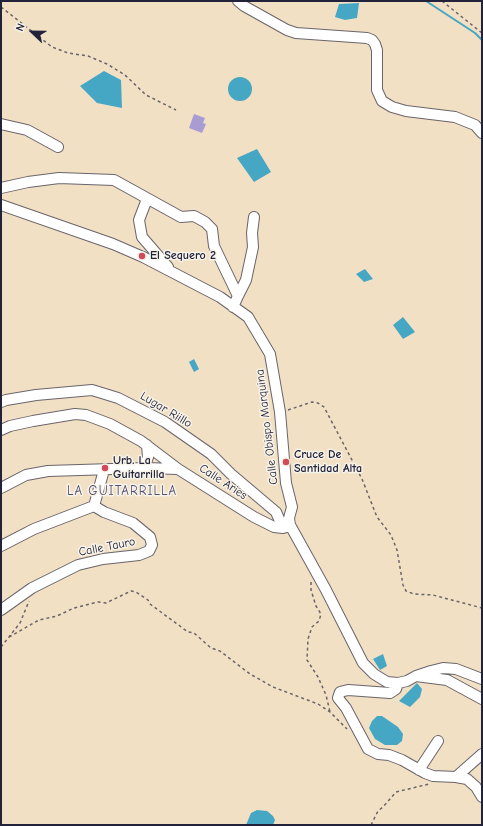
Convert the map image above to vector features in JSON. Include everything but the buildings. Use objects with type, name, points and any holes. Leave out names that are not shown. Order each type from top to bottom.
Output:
[{"type":"street","points":[[238,1],[244,6],[287,30],[296,33],[367,38],[372,40],[377,50],[377,90],[382,101],[392,107],[406,111],[455,117],[475,125],[482,133]]},
{"type":"street","points":[[1,124],[27,130],[58,147]]},
{"type":"street","points":[[1,188],[28,182],[59,178],[114,180],[181,217],[194,216],[205,222],[212,229],[214,246],[238,296]]},
{"type":"street","points":[[147,199],[139,220],[142,237],[172,272]]},
{"type":"street","name":"Calle Obispo Marquina","points":[[1,205],[113,244],[220,297],[248,318],[270,354],[280,412],[286,483],[292,507],[287,527]]},
{"type":"street","points":[[233,307],[246,280],[253,247],[252,233],[254,217]]},
{"type":"street","name":"Lugar Riillo","points":[[1,402],[43,394],[92,390],[118,398],[165,422],[211,454],[231,474],[276,512],[287,527]]},
{"type":"street","name":"Calle Aries","points":[[1,430],[10,426],[33,421],[75,414],[86,415],[110,424],[147,445],[178,469],[254,517],[274,527],[287,527]]},
{"type":"street","points":[[144,468],[148,457],[147,445]]},
{"type":"street","points":[[1,488],[26,475],[48,471],[144,468],[178,469]]},
{"type":"street","points":[[1,546],[34,529],[94,506],[104,470]]},
{"type":"street","name":"Calle Tauro","points":[[1,610],[32,588],[78,565],[103,559],[139,555],[149,551],[152,545],[150,537],[133,523],[104,512],[94,506]]},
{"type":"street","points":[[287,527],[318,575],[363,663],[374,674],[387,682],[398,683],[443,668],[456,669],[482,679]]},
{"type":"street","points":[[416,676],[447,680],[482,699]]},
{"type":"street","points":[[398,683],[396,689],[390,693],[348,690],[340,692],[338,698],[346,708],[368,749],[378,754],[389,755],[402,760],[433,776],[467,779],[479,785],[482,797]]},
{"type":"street","points":[[419,770],[438,741]]},
{"type":"street","points":[[456,777],[482,754]]},
{"type":"path","points":[[442,1],[482,33]]},
{"type":"path","points":[[1,7],[52,47],[68,53],[88,56],[107,64],[125,75],[146,95],[176,110]]},
{"type":"path","points":[[280,412],[312,402],[318,403],[324,407],[362,479],[377,517],[391,536],[397,550],[403,585],[406,591],[482,608]]},
{"type":"path","points":[[318,575],[311,582],[311,590],[316,606],[321,614],[319,621],[312,627],[308,639],[307,660],[318,677],[326,695],[330,712]]},
{"type":"path","points":[[1,647],[20,622],[30,601],[32,588]]},
{"type":"path","points":[[9,637],[39,620],[57,616],[74,608],[98,602],[106,603],[131,591],[136,592],[188,632],[194,633],[211,648],[220,651],[250,674],[273,687],[318,704],[330,712],[351,733]]},
{"type":"path","points":[[371,825],[378,811],[396,792],[428,784],[432,782],[433,776]]},
{"type":"water","points":[[359,3],[357,18],[345,20],[335,17],[339,4]]},
{"type":"water","points":[[104,71],[121,80],[122,108],[97,103],[80,86]]},
{"type":"water","points":[[240,77],[248,81],[252,89],[248,97],[240,101],[232,97],[228,89],[232,81]]},
{"type":"water","points":[[257,149],[271,172],[254,182],[237,158]]},
{"type":"water","points":[[365,269],[373,279],[364,282],[356,274]]},
{"type":"water","points":[[403,317],[415,332],[403,339],[393,325]]},
{"type":"water","points":[[194,359],[199,369],[194,372],[189,362]]},
{"type":"water","points":[[383,654],[387,666],[380,670],[373,659]]},
{"type":"water","points":[[417,683],[422,689],[420,697],[410,707],[399,701]]},
{"type":"water","points":[[377,716],[382,716],[398,727],[403,734],[402,741],[397,745],[385,745],[375,739],[369,728],[372,721]]},
{"type":"water","points":[[257,810],[267,811],[273,816],[275,820],[273,825],[246,825],[251,813]]},
{"type":"waterway","points":[[426,1],[475,33],[482,40]]},
{"type":"place","name":"El Sequero 2","points":[[142,256]]},
{"type":"place","name":"Cruce De Santidad Alta","points":[[286,462]]},
{"type":"place","name":"Urb. La Guitarrilla","points":[[105,468]]},
{"type":"district","name":"LA GUITARRILLA","points":[[122,491]]}]
